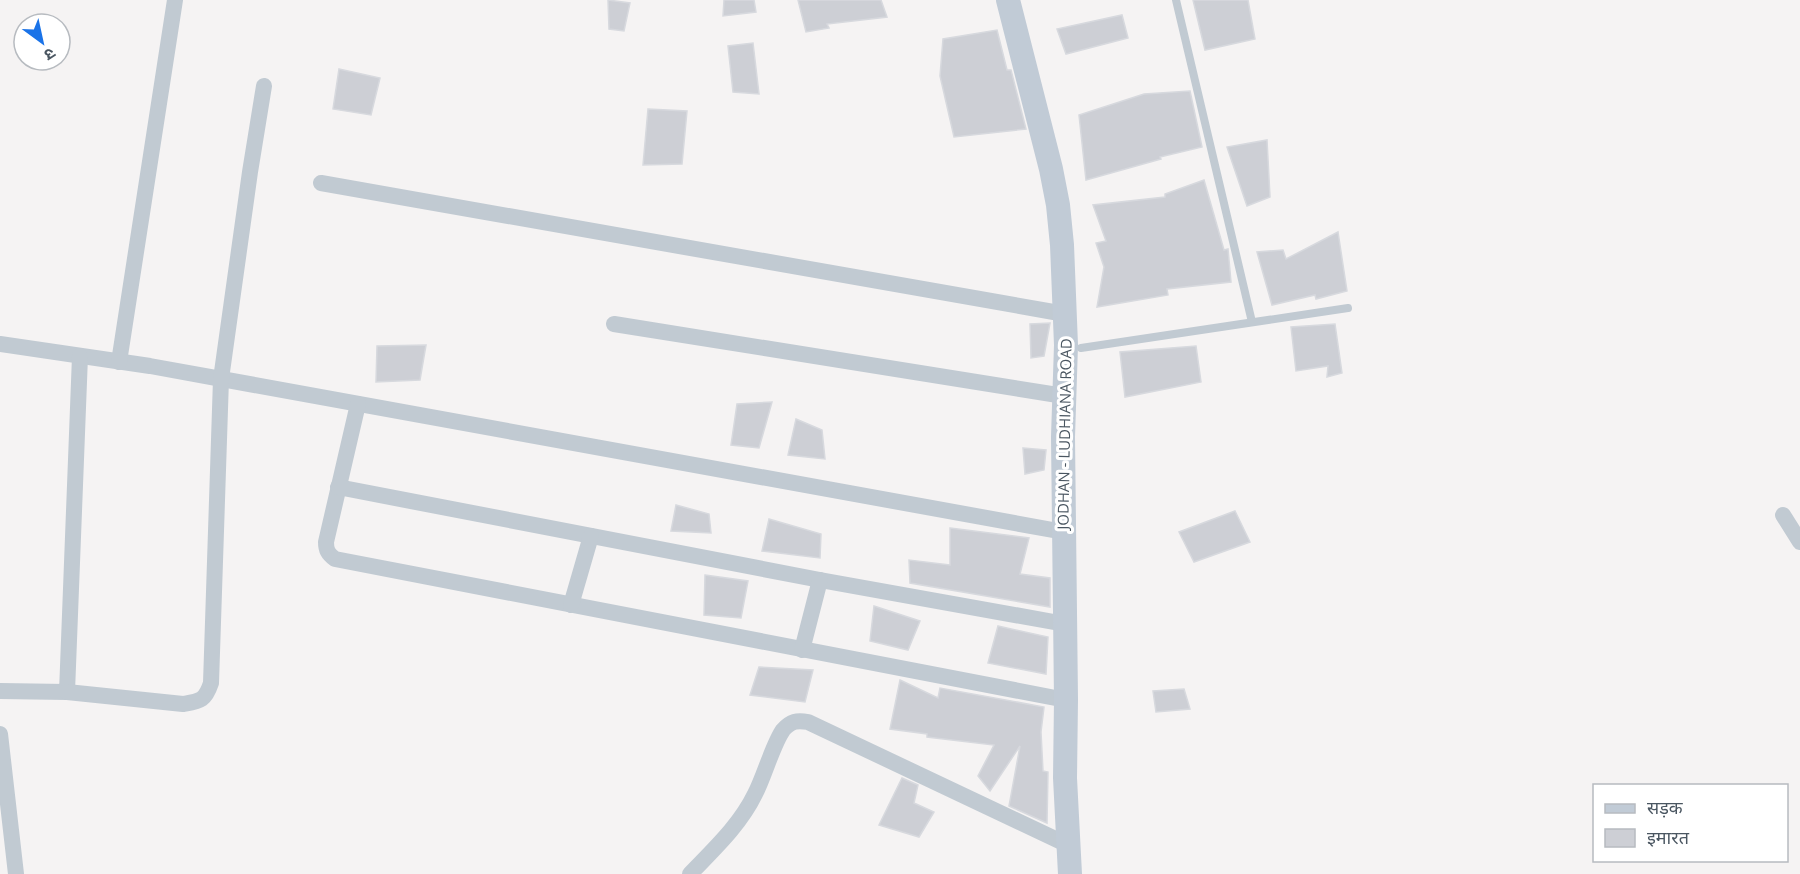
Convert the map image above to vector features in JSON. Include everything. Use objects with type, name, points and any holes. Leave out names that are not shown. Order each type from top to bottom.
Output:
[{"type":"street","points":[[119,362],[175,0]]},
{"type":"street","name":"JODHAN - LUDHIANA ROAD","points":[[1008,0],[1051,168],[1062,245],[1066,345],[1064,396],[1065,778],[1070,874]]},
{"type":"street","name":"JODHAN - LUDHIANA ROAD","points":[[1024,0],[1066,165],[1078,244],[1081,348],[1078,437],[1082,705],[1080,778],[1085,874]]},
{"type":"street","points":[[0,691],[67,692],[183,704],[199,701],[207,694],[211,683],[220,379],[264,86]]},
{"type":"street","points":[[321,183],[1065,314]]},
{"type":"street","points":[[614,324],[1064,396]]},
{"type":"street","points":[[0,344],[220,379],[1064,532]]},
{"type":"street","points":[[67,692],[80,356]]},
{"type":"street","points":[[358,404],[326,542],[329,555],[335,559],[1066,700]]},
{"type":"street","points":[[338,487],[820,580],[1065,624]]},
{"type":"street","points":[[1783,515],[1800,542]]},
{"type":"street","points":[[571,605],[591,536]]},
{"type":"street","points":[[802,650],[820,580]]},
{"type":"street","points":[[690,874],[741,818],[756,794],[782,732],[790,723],[798,720],[808,722],[1068,845]]},
{"type":"street","points":[[0,734],[16,874]]},
{"type":"lane","points":[[1176,0],[1252,322]]},
{"type":"lane","points":[[1081,348],[1348,308]]},
{"type":"building","points":[[608,0],[630,3],[624,31],[609,29]]},
{"type":"building","points":[[724,0],[754,0],[756,12],[723,16]]},
{"type":"building","points":[[798,0],[881,0],[887,17],[827,24],[829,28],[806,32]]},
{"type":"building","points":[[1193,0],[1248,0],[1255,39],[1205,50]]},
{"type":"building","points":[[1122,15],[1128,38],[1066,54],[1057,29]]},
{"type":"building","points":[[997,30],[1007,70],[1011,70],[1026,129],[954,137],[940,76],[943,39]]},
{"type":"building","points":[[753,43],[759,94],[733,92],[728,46]]},
{"type":"building","points":[[339,69],[380,78],[371,115],[333,109]]},
{"type":"building","points":[[1190,91],[1202,147],[1160,157],[1161,159],[1086,180],[1079,115],[1144,94]]},
{"type":"building","points":[[648,109],[687,111],[682,164],[643,165]]},
{"type":"building","points":[[1267,140],[1270,197],[1247,206],[1227,147]]},
{"type":"building","points":[[1204,180],[1224,250],[1228,249],[1231,282],[1167,289],[1168,295],[1097,307],[1104,267],[1096,243],[1106,241],[1093,205],[1165,197],[1165,194]]},
{"type":"building","points":[[1338,232],[1347,291],[1316,299],[1315,295],[1272,305],[1257,252],[1283,250],[1286,259]]},
{"type":"building","points":[[1050,323],[1044,356],[1031,358],[1030,324]]},
{"type":"building","points":[[1335,324],[1342,373],[1327,377],[1328,366],[1296,371],[1291,327]]},
{"type":"building","points":[[426,345],[420,380],[376,382],[377,346]]},
{"type":"building","points":[[1196,346],[1201,382],[1125,397],[1120,352]]},
{"type":"building","points":[[772,402],[759,448],[731,445],[737,404]]},
{"type":"building","points":[[796,419],[822,430],[825,459],[788,455]]},
{"type":"building","points":[[1023,448],[1046,450],[1044,470],[1025,474]]},
{"type":"building","points":[[676,505],[709,514],[711,533],[671,531]]},
{"type":"building","points":[[1235,511],[1250,542],[1194,562],[1179,532]]},
{"type":"building","points":[[769,519],[821,534],[820,558],[762,551]]},
{"type":"building","points":[[950,528],[1029,538],[1020,574],[1050,578],[1050,607],[910,583],[909,560],[950,565]]},
{"type":"building","points":[[705,575],[748,581],[741,618],[704,615]]},
{"type":"building","points":[[874,606],[920,621],[908,650],[870,641]]},
{"type":"building","points":[[998,626],[1048,637],[1046,674],[988,663]]},
{"type":"building","points":[[759,667],[813,670],[805,702],[750,695]]},
{"type":"building","points":[[900,680],[938,698],[940,688],[1044,707],[1041,732],[1043,771],[1048,772],[1047,823],[1009,806],[1020,746],[990,791],[978,776],[994,745],[927,737],[927,734],[890,729]]},
{"type":"building","points":[[1184,689],[1190,709],[1156,712],[1153,691]]},
{"type":"building","points":[[902,778],[918,785],[914,803],[934,812],[919,837],[879,825]]}]
